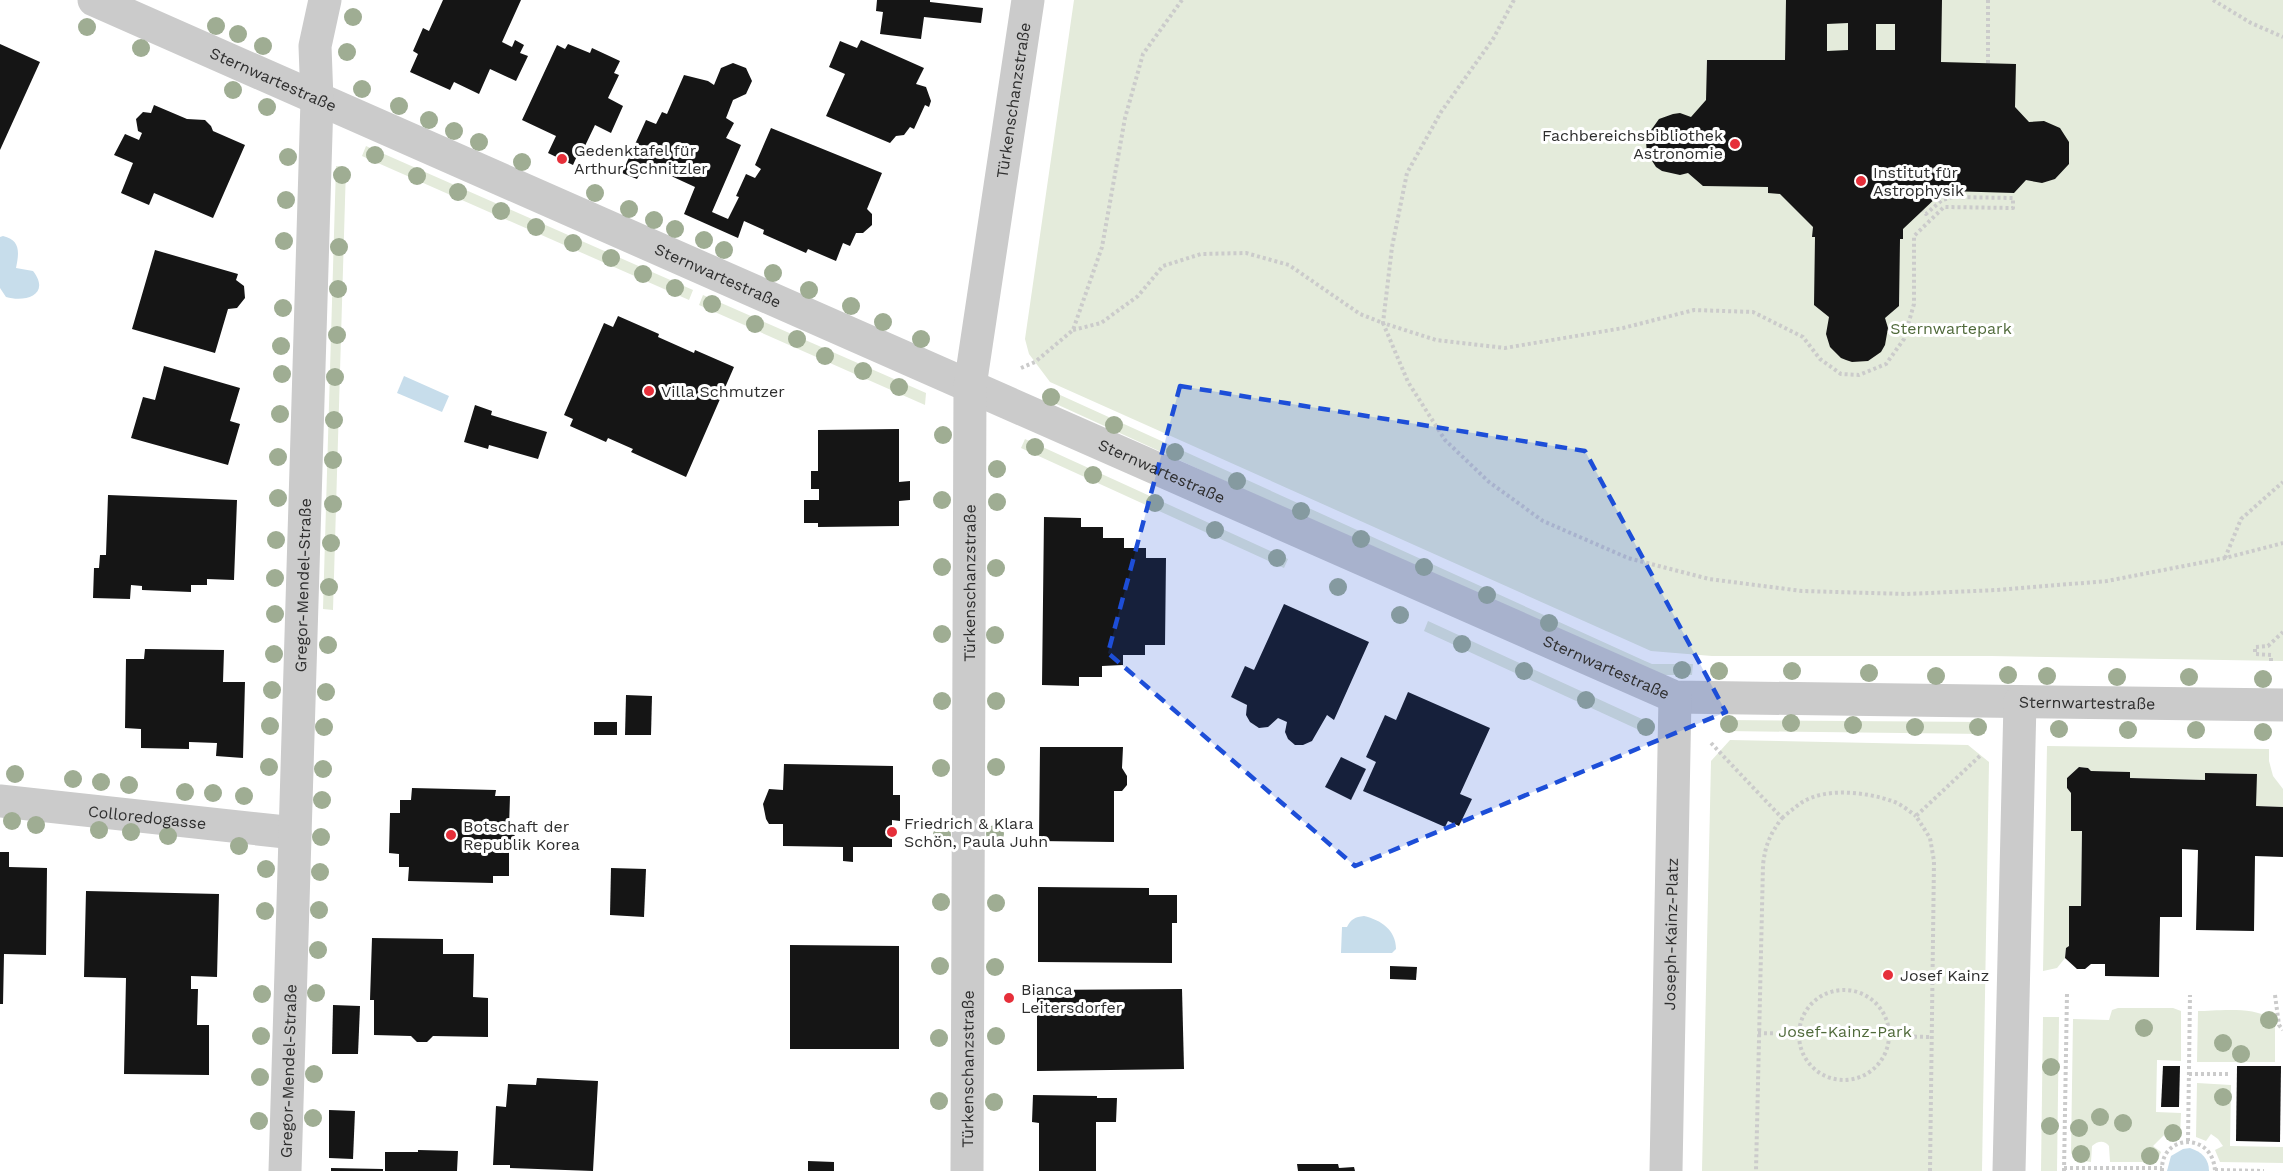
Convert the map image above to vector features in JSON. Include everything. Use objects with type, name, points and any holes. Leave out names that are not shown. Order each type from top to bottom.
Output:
[{"type":"street","name":"Sternwartestraße","points":[[94,0],[1675,697],[2283,705]]},
{"type":"street","name":"Gregor-Mendel-Straße","points":[[285,1171],[317,100],[315,46],[325,0]]},
{"type":"street","name":"Türkenschanzstraße","points":[[967,1171],[970,386],[1028,0]]},
{"type":"street","name":"Joseph-Kainz-Platz","points":[[1666,1171],[1675,697]]},
{"type":"street","points":[[2010,1171],[2020,702]]},
{"type":"street","name":"Colloredogasse","points":[[0,801],[296,832]]},
{"type":"path","points":[[1073,330],[1102,247],[1125,118],[1143,54],[1182,0]]},
{"type":"path","points":[[1514,0],[1493,39],[1441,112],[1407,174],[1392,247],[1383,322],[1408,382],[1445,440],[1489,482],[1543,520],[1628,558],[1709,579],[1802,591],[1906,594],[1997,590],[2107,581],[2225,558],[2283,543]]},
{"type":"path","points":[[1988,0],[1988,63]]},
{"type":"path","points":[[2213,0],[2251,23],[2283,37]]},
{"type":"path","points":[[970,386],[1035,362],[1073,330],[1101,323],[1138,296],[1163,266],[1201,254],[1246,252],[1288,265],[1360,314],[1436,340],[1505,348],[1623,328],[1694,310],[1753,312],[1803,337],[1820,358],[1841,374],[1859,375],[1886,364],[1905,339],[1914,304],[1914,236],[1944,207],[2013,208],[2013,198],[1953,196],[1942,200],[1926,214],[1923,211]]},
{"type":"path","points":[[2225,558],[2241,519],[2283,482]]},
{"type":"path","points":[[2271,661],[2271,655],[2255,654],[2255,647],[2268,646],[2283,632]]},
{"type":"path","points":[[1703,735],[1782,818]]},
{"type":"path","points":[[1916,816],[1989,747]]},
{"type":"path","points":[[1756,1171],[1764,849],[1770,834],[1782,818],[1802,802],[1821,795],[1847,793],[1870,795],[1895,802],[1916,816],[1930,838],[1934,861],[1930,1171]]},
{"type":"path","points":[[1845,989],[1868,996],[1877,1003],[1889,1024],[1890,1036],[1888,1050],[1871,1072],[1843,1081],[1823,1074],[1807,1060],[1798,1034],[1805,1011],[1813,1002],[1822,994],[1845,989]]},
{"type":"path","points":[[2067,994],[2064,1169],[2162,1169],[2166,1154],[2170,1149],[2188,1141],[2197,1143],[2208,1151],[2212,1156],[2215,1171],[2264,1171]]},
{"type":"path","points":[[2188,1141],[2190,995]]},
{"type":"path","points":[[2275,995],[2280,1025],[2283,1030]]},
{"type":"path","points":[[1758,1033],[1798,1034]]},
{"type":"path","points":[[1890,1036],[1931,1037]]},
{"type":"path","points":[[2189,1074],[2230,1074]]},
{"type":"highlighted area","points":[[1180,386],[1585,451],[1726,712],[1355,866],[1108,653]]},
{"type":"green space","name":"Sternwartepark","points":[[1074,0],[2283,0],[2283,661],[1991,656],[1712,656],[1651,651],[1050,382],[1029,354],[1025,339]]},
{"type":"green space","points":[[366,146],[693,290],[689,300],[362,156]]},
{"type":"green space","points":[[336,166],[346,167],[333,610],[323,609]]},
{"type":"green space","points":[[703,295],[926,393],[925,405],[699,305]]},
{"type":"green space","points":[[1047,389],[1652,664],[1693,664],[1692,675],[1653,675],[1641,671],[1043,398]]},
{"type":"green space","points":[[1025,439],[1288,559],[1284,568],[1021,448]]},
{"type":"green space","points":[[1428,621],[1655,725],[1650,735],[1424,631]]},
{"type":"green space","points":[[1724,720],[1985,722],[1985,734],[1724,731]]},
{"type":"green space","name":"Josef-Kainz-Park","points":[[1730,740],[1968,745],[1989,762],[1982,1171],[1702,1171],[1711,761]]},
{"type":"green space","points":[[2047,746],[2269,749],[2273,776],[2283,789],[2283,807],[2256,806],[2256,774],[2206,773],[2205,780],[2130,778],[2129,772],[2091,771],[2088,768],[2079,767],[2067,778],[2067,788],[2071,793],[2071,831],[2082,831],[2081,906],[2069,906],[2069,946],[2066,949],[2065,958],[2057,968],[2043,971]]},
{"type":"green space","points":[[2118,1008],[2173,1008],[2181,1011],[2181,1061],[2157,1060],[2156,1112],[2181,1113],[2180,1137],[2170,1142],[2165,1134],[2153,1146],[2161,1152],[2157,1162],[2110,1162],[2109,1146],[2103,1142],[2092,1146],[2091,1162],[2076,1160],[2071,1153],[2073,1019],[2109,1020],[2112,1010]]},
{"type":"green space","points":[[2241,1010],[2263,1014],[2275,1026],[2275,1062],[2197,1062],[2198,1011]]},
{"type":"green space","points":[[2043,1017],[2059,1017],[2057,1171],[2041,1171]]},
{"type":"green space","points":[[2197,1083],[2231,1085],[2230,1146],[2283,1147],[2283,1163],[2220,1162],[2215,1150],[2223,1146],[2218,1139],[2211,1134],[2206,1141],[2196,1137]]},
{"type":"water","points":[[3,236],[16,244],[18,252],[16,268],[33,271],[38,279],[38,291],[34,295],[14,299],[6,297],[0,288],[0,237]]},
{"type":"water","points":[[404,376],[449,396],[442,412],[397,393]]},
{"type":"water","points":[[1364,916],[1382,923],[1390,931],[1396,949],[1392,953],[1341,953],[1342,927],[1347,927],[1354,919]]},
{"type":"water","points":[[2190,1148],[2204,1157],[2209,1171],[2167,1171],[2171,1156]]},
{"type":"building","points":[[443,0],[521,0],[502,42],[512,47],[515,40],[524,45],[520,53],[528,56],[516,81],[490,69],[479,94],[454,82],[450,90],[410,72],[418,54],[413,51],[423,28],[429,31]]},
{"type":"building","points":[[877,0],[930,0],[930,2],[983,8],[981,23],[924,17],[921,39],[880,34],[883,12],[876,11]]},
{"type":"building","name":"Institut für Astrophysik","points":[[1786,0],[1942,0],[1941,62],[2016,64],[2015,107],[2029,122],[2044,121],[2060,128],[2069,142],[2069,164],[2055,179],[2042,183],[2026,180],[2014,193],[1948,191],[1948,195],[1939,195],[1903,229],[1903,239],[1900,239],[1899,306],[1885,318],[1888,328],[1885,345],[1881,352],[1868,361],[1846,360],[1830,347],[1826,334],[1829,317],[1814,305],[1815,237],[1812,237],[1813,227],[1780,194],[1768,193],[1768,187],[1703,186],[1688,173],[1680,175],[1662,171],[1656,167],[1647,153],[1646,142],[1649,133],[1659,119],[1680,113],[1691,117],[1706,100],[1707,60],[1785,60]],"holes":[[[1848,23],[1848,50],[1827,51],[1827,24]],[[1876,24],[1895,24],[1895,50],[1876,50]]]},
{"type":"building","points":[[861,40],[924,68],[916,84],[926,87],[931,101],[929,107],[925,105],[914,129],[910,127],[904,135],[896,136],[890,143],[826,116],[845,74],[829,67],[840,41],[857,48]]},
{"type":"building","points":[[0,44],[40,62],[0,150]]},
{"type":"building","points":[[568,44],[590,53],[592,48],[620,61],[614,73],[619,75],[608,98],[623,106],[611,133],[595,125],[573,165],[548,153],[556,136],[522,120],[557,45],[565,49]]},
{"type":"building","points":[[733,63],[746,68],[752,81],[746,94],[733,100],[726,118],[734,123],[726,138],[741,145],[712,212],[728,219],[739,197],[736,196],[746,174],[755,178],[761,169],[755,165],[771,128],[882,173],[867,209],[872,214],[872,225],[863,233],[856,233],[850,246],[843,243],[836,261],[808,249],[806,253],[763,234],[764,230],[744,221],[738,238],[684,214],[695,187],[645,164],[637,179],[622,173],[646,120],[656,124],[662,112],[667,114],[684,75],[708,81],[714,85],[721,68]]},
{"type":"building","points":[[154,105],[187,119],[205,120],[213,131],[245,145],[213,218],[154,193],[149,205],[121,193],[133,163],[114,155],[125,134],[139,140],[142,133],[138,131],[136,119],[143,112],[151,113]]},
{"type":"building","points":[[155,250],[238,274],[236,280],[244,286],[245,298],[237,308],[228,309],[215,353],[132,329]]},
{"type":"building","name":"Villa Schmutzer","points":[[618,316],[694,353],[695,350],[734,367],[686,477],[631,452],[633,449],[608,438],[606,442],[570,426],[573,419],[564,415],[604,323],[613,327]]},
{"type":"building","points":[[164,366],[240,388],[230,421],[240,424],[228,465],[131,438],[143,397],[155,400]]},
{"type":"building","points":[[475,405],[492,411],[491,415],[547,432],[538,459],[489,445],[488,449],[464,442]]},
{"type":"building","points":[[899,429],[899,482],[910,481],[910,500],[899,501],[899,526],[818,527],[818,523],[804,523],[804,500],[819,500],[819,489],[811,489],[811,471],[818,471],[818,430]]},
{"type":"building","points":[[108,495],[237,500],[234,580],[207,579],[207,585],[191,585],[191,592],[142,590],[142,586],[131,585],[130,599],[93,598],[94,568],[99,568],[100,555],[106,555]]},
{"type":"building","points":[[1044,517],[1081,518],[1081,527],[1103,527],[1103,538],[1124,538],[1124,548],[1146,548],[1146,558],[1166,558],[1165,645],[1145,645],[1145,655],[1123,655],[1123,665],[1102,666],[1102,677],[1079,677],[1079,686],[1042,685]]},
{"type":"building","points":[[1284,604],[1369,642],[1334,720],[1327,715],[1312,741],[1303,745],[1295,745],[1288,739],[1285,732],[1287,722],[1278,718],[1268,727],[1259,728],[1250,722],[1246,715],[1247,705],[1231,697],[1245,666],[1254,670]]},
{"type":"building","points":[[145,649],[224,650],[223,682],[245,682],[243,758],[216,756],[217,743],[189,742],[189,749],[141,748],[141,729],[125,728],[126,659],[144,659]]},
{"type":"building","points":[[1408,692],[1490,728],[1460,794],[1472,799],[1459,826],[1448,821],[1445,827],[1363,791],[1376,762],[1366,757],[1385,715],[1396,720]]},
{"type":"building","points":[[626,695],[652,696],[651,735],[625,735]]},
{"type":"building","points":[[594,722],[617,722],[617,735],[594,735]]},
{"type":"building","points":[[1040,747],[1123,747],[1122,768],[1127,776],[1127,785],[1122,791],[1114,791],[1114,842],[1039,841]]},
{"type":"building","points":[[1341,757],[1366,769],[1351,800],[1325,787]]},
{"type":"building","points":[[784,764],[893,766],[893,795],[900,795],[900,821],[892,820],[892,847],[853,847],[853,862],[843,861],[843,847],[783,846],[783,824],[769,824],[763,804],[769,789],[783,790]]},
{"type":"building","points":[[2079,767],[2088,768],[2091,771],[2130,772],[2130,778],[2205,780],[2205,773],[2257,774],[2256,806],[2283,807],[2283,857],[2255,856],[2254,931],[2196,930],[2198,850],[2182,849],[2182,917],[2160,917],[2159,977],[2105,976],[2105,964],[2091,964],[2085,969],[2077,969],[2065,958],[2066,948],[2069,946],[2069,906],[2081,906],[2082,831],[2071,831],[2071,793],[2067,788],[2067,778]]},
{"type":"building","points":[[412,788],[496,790],[495,796],[510,796],[509,827],[515,827],[514,848],[509,848],[509,876],[493,876],[493,883],[408,881],[409,867],[399,867],[399,854],[389,853],[390,813],[400,813],[400,800],[411,800]]},
{"type":"building","points":[[0,852],[9,852],[9,867],[47,868],[46,955],[4,954],[3,1004],[0,1004]]},
{"type":"building","points":[[611,868],[646,869],[644,917],[610,915]]},
{"type":"building","points":[[1038,887],[1149,888],[1149,895],[1177,895],[1177,923],[1172,923],[1172,963],[1038,962]]},
{"type":"building","points":[[86,891],[219,894],[217,977],[191,976],[191,989],[198,989],[197,1025],[209,1025],[209,1075],[124,1074],[126,978],[84,977]]},
{"type":"building","points":[[372,938],[443,939],[443,954],[474,954],[473,997],[488,998],[488,1037],[433,1036],[427,1042],[417,1042],[411,1036],[374,1035],[374,1000],[370,1000]]},
{"type":"building","points":[[790,945],[899,946],[899,1049],[790,1049]]},
{"type":"building","points":[[1390,966],[1417,967],[1416,980],[1390,979]]},
{"type":"building","points":[[1182,989],[1184,1069],[1037,1071],[1037,990]]},
{"type":"building","points":[[333,1005],[360,1006],[358,1054],[332,1054]]},
{"type":"building","points":[[2163,1066],[2180,1066],[2179,1107],[2161,1107]]},
{"type":"building","points":[[2237,1066],[2281,1066],[2280,1142],[2236,1141]]},
{"type":"building","points":[[537,1078],[598,1081],[593,1171],[510,1168],[510,1165],[493,1165],[496,1106],[506,1107],[508,1084],[536,1085]]},
{"type":"building","points":[[1033,1095],[1117,1098],[1116,1122],[1096,1122],[1096,1171],[1039,1171],[1039,1123],[1032,1122]]},
{"type":"building","points":[[329,1110],[355,1111],[353,1159],[329,1158]]},
{"type":"building","points":[[418,1150],[458,1151],[457,1171],[385,1171],[385,1152],[418,1152]]},
{"type":"building","points":[[808,1161],[834,1162],[834,1171],[808,1171]]},
{"type":"building","points":[[1297,1164],[1338,1164],[1339,1168],[1354,1167],[1355,1171],[1298,1171]]},
{"type":"building","points":[[331,1168],[383,1169],[383,1171],[331,1171]]},
{"type":"place","name":"Fachbereichsbibliothek Astronomie","points":[[1735,144]]},
{"type":"place","name":"Gedenktafel für Arthur Schnitzler","points":[[562,159]]},
{"type":"place","name":"Institut für Astrophysik","points":[[1861,181]]},
{"type":"place","name":"Villa Schmutzer","points":[[649,391]]},
{"type":"place","name":"Friedrich & Klara Schön, Paula Juhn","points":[[892,832]]},
{"type":"place","name":"Botschaft der Republik Korea","points":[[451,835]]},
{"type":"place","name":"Josef Kainz","points":[[1888,975]]},
{"type":"place","name":"Bianca Leitersdorfer","points":[[1009,998]]}]
